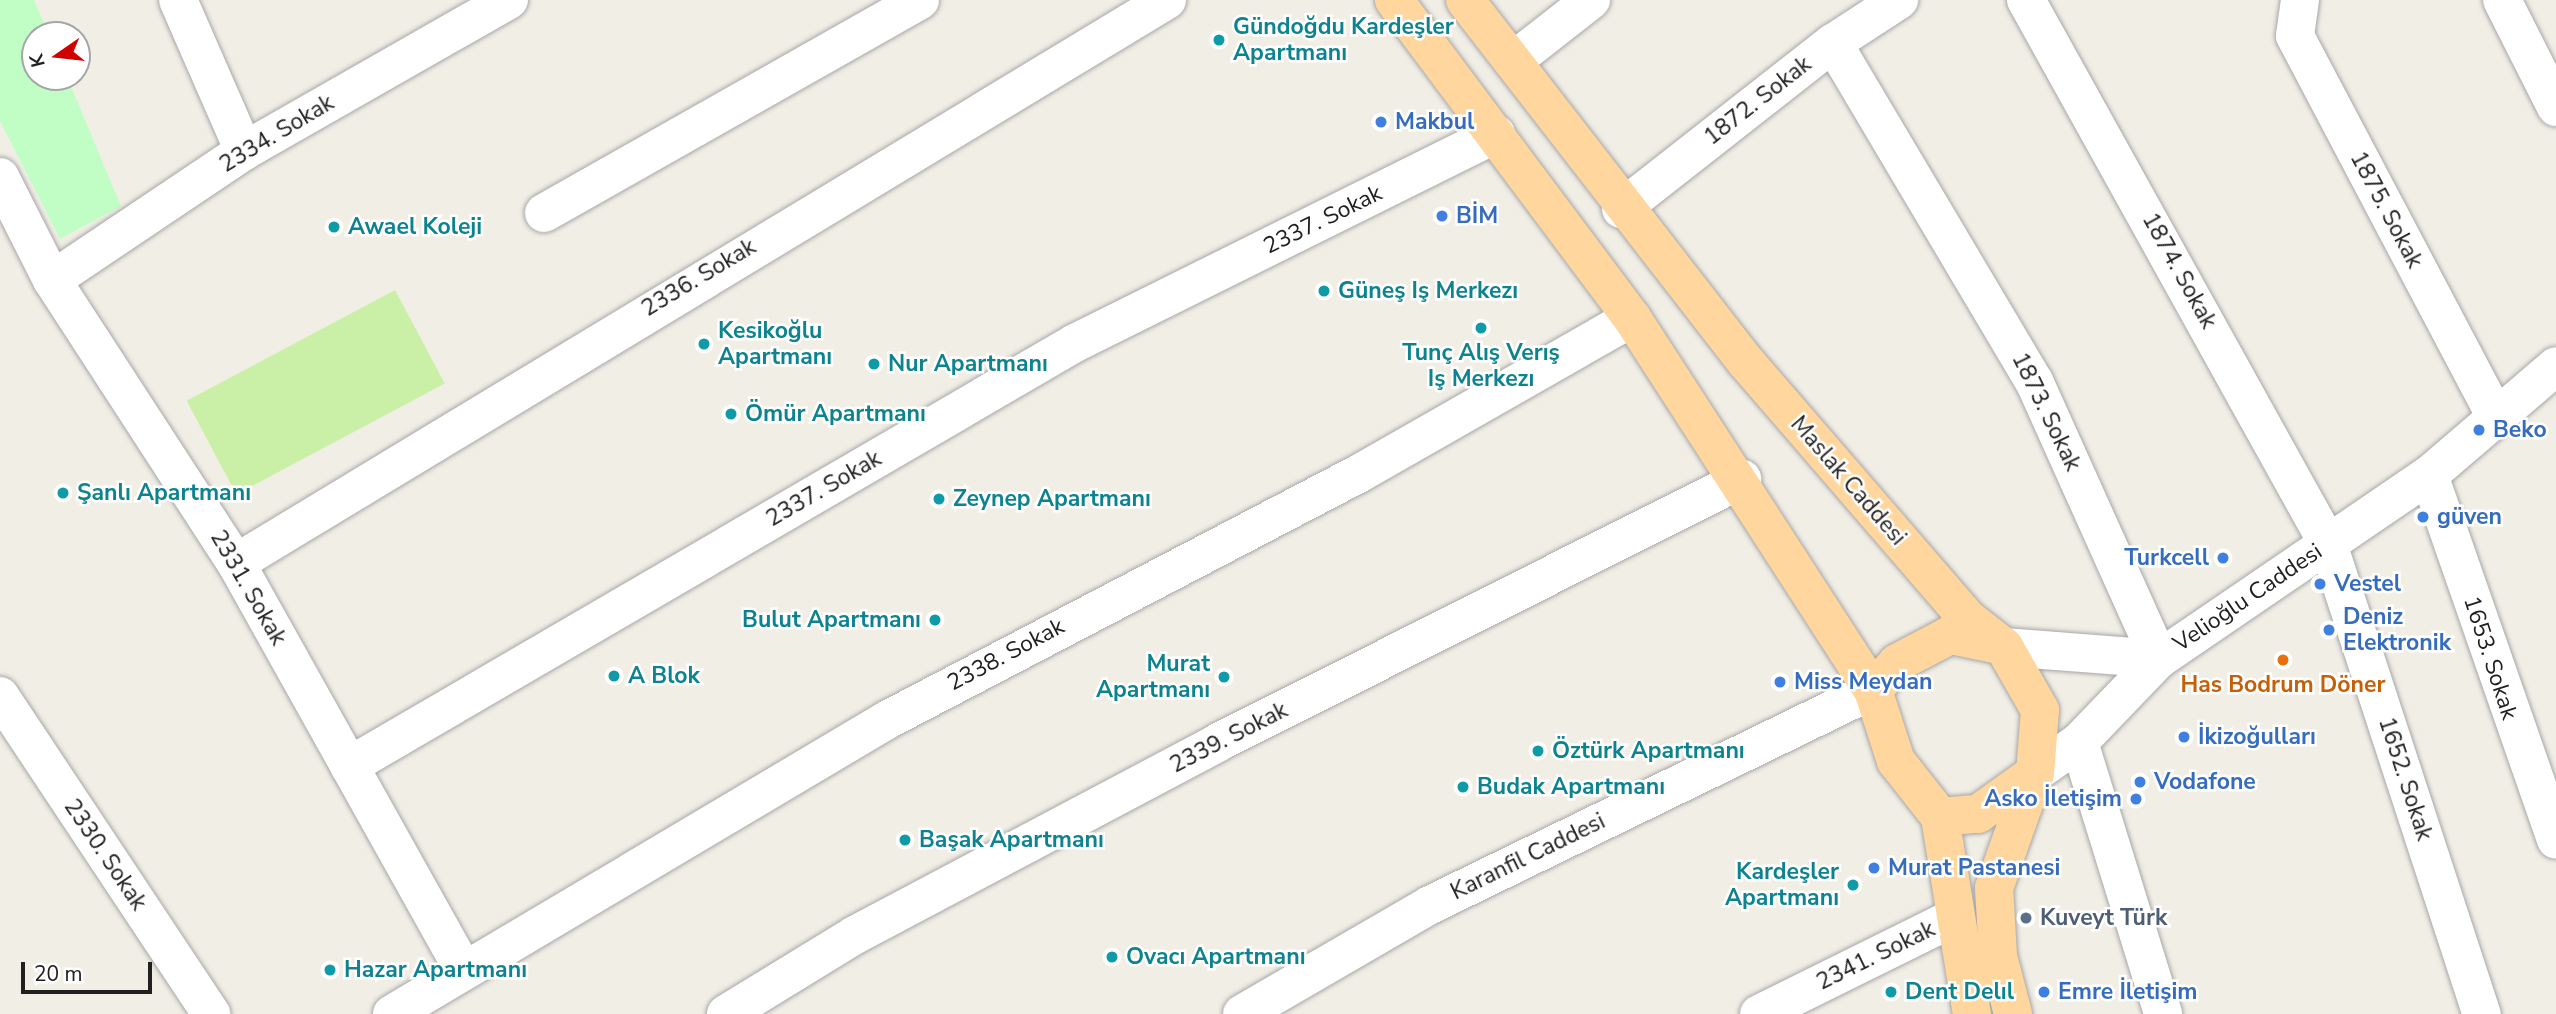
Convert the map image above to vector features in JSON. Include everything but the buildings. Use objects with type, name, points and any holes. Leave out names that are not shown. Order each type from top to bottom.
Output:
[{"type":"main road","points":[[1394,0],[1632,318],[1742,479],[1873,690],[1896,761],[1940,817],[1972,1014]]},
{"type":"main road","name":"Maslak Caddesi","points":[[1465,0],[1621,209],[1968,619],[2004,647],[2040,710],[2035,773],[1994,888],[1998,957],[2013,1014]]},
{"type":"main road","name":"Karanfil Caddesi","points":[[1873,690],[1897,663],[1950,635],[1979,636],[2004,647]]},
{"type":"main road","name":"Velioğlu Caddesi","points":[[1940,817],[1978,814],[2035,773]]},
{"type":"street","points":[[177,0],[244,152]]},
{"type":"street","name":"2334. Sokak","points":[[52,280],[244,152],[509,0]]},
{"type":"street","points":[[544,213],[920,0]]},
{"type":"street","name":"2336. Sokak","points":[[236,563],[1167,0]]},
{"type":"street","points":[[1513,61],[1591,0]]},
{"type":"street","name":"1872. Sokak","points":[[1621,209],[1833,43],[1899,0]]},
{"type":"street","name":"1874. Sokak","points":[[2026,0],[2328,544]]},
{"type":"street","name":"1875. Sokak","points":[[2300,0],[2295,36],[2495,416]]},
{"type":"street","points":[[2502,0],[2556,107]]},
{"type":"street","name":"1873. Sokak","points":[[1833,43],[2034,381],[2159,659]]},
{"type":"street","name":"2337. Sokak","points":[[349,766],[1075,343],[1496,134]]},
{"type":"street","name":"2331. Sokak","points":[[0,177],[52,280],[236,563],[463,970]]},
{"type":"street","name":"2338. Sokak","points":[[392,1014],[887,720],[1360,473],[1632,318]]},
{"type":"street","name":"Velioğlu Caddesi","points":[[2035,773],[2079,742],[2159,659],[2429,475],[2556,366]]},
{"type":"street","name":"1653. Sokak","points":[[2429,475],[2556,839]]},
{"type":"street","name":"2339. Sokak","points":[[726,1014],[855,935],[1217,743],[1742,479]]},
{"type":"street","name":"1652. Sokak","points":[[2328,544],[2482,1014]]},
{"type":"street","points":[[2004,647],[2159,659]]},
{"type":"street","name":"Karanfil Caddesi","points":[[1242,1014],[1430,905],[1873,690]]},
{"type":"street","name":"2330. Sokak","points":[[0,696],[211,1014]]},
{"type":"street","points":[[2079,742],[2163,1014]]},
{"type":"street","name":"2341. Sokak","points":[[1759,1014],[1955,917]]},
{"type":"green space","points":[[0,0],[34,0],[43,21],[21,21],[21,91],[73,91],[121,206],[60,239],[0,121]]},
{"type":"green space","points":[[395,290],[445,384],[236,494],[187,401]]},
{"type":"place","name":"Gündoğdu Kardeşler Apartmanı","points":[[1219,40]]},
{"type":"place","name":"Makbul","points":[[1381,122]]},
{"type":"place","name":"BİM","points":[[1442,216]]},
{"type":"place","name":"Awael Koleji","points":[[334,227]]},
{"type":"place","name":"Güneş Iş Merkezı","points":[[1324,291]]},
{"type":"place","name":"Tunç Alış Verış Iş Merkezı","points":[[1481,328]]},
{"type":"place","name":"Kesikoğlu Apartmanı","points":[[704,344]]},
{"type":"place","name":"Nur Apartmanı","points":[[874,364]]},
{"type":"place","name":"Ömür Apartmanı","points":[[731,414]]},
{"type":"place","name":"Beko","points":[[2479,430]]},
{"type":"place","name":"Şanlı Apartmanı","points":[[63,493]]},
{"type":"place","name":"Zeynep Apartmanı","points":[[939,499]]},
{"type":"place","name":"güven","points":[[2423,517]]},
{"type":"place","name":"Turkcell","points":[[2223,558]]},
{"type":"place","name":"Vestel","points":[[2320,584]]},
{"type":"place","name":"Bulut Apartmanı","points":[[935,620]]},
{"type":"place","name":"Deniz Elektronik","points":[[2329,630]]},
{"type":"place","name":"Has Bodrum Döner","points":[[2283,660]]},
{"type":"place","name":"A Blok","points":[[614,676]]},
{"type":"place","name":"Murat Apartmanı","points":[[1224,677]]},
{"type":"place","name":"Miss Meydan","points":[[1780,682]]},
{"type":"place","name":"İkizoğulları","points":[[2184,737]]},
{"type":"place","name":"Öztürk Apartmanı","points":[[1538,751]]},
{"type":"place","name":"Vodafone","points":[[2140,782]]},
{"type":"place","name":"Budak Apartmanı","points":[[1463,787]]},
{"type":"place","name":"Asko İletişim","points":[[2136,799]]},
{"type":"place","name":"Başak Apartmanı","points":[[905,840]]},
{"type":"place","name":"Murat Pastanesi","points":[[1874,868]]},
{"type":"place","name":"Kardeşler Apartmanı","points":[[1853,885]]},
{"type":"place","name":"Kuveyt Türk","points":[[2026,918]]},
{"type":"place","name":"Ovacı Apartmanı","points":[[1112,957]]},
{"type":"place","name":"Hazar Apartmanı","points":[[330,970]]},
{"type":"place","name":"Dent Delıl","points":[[1891,992]]},
{"type":"place","name":"Emre İletişim","points":[[2044,992]]}]
